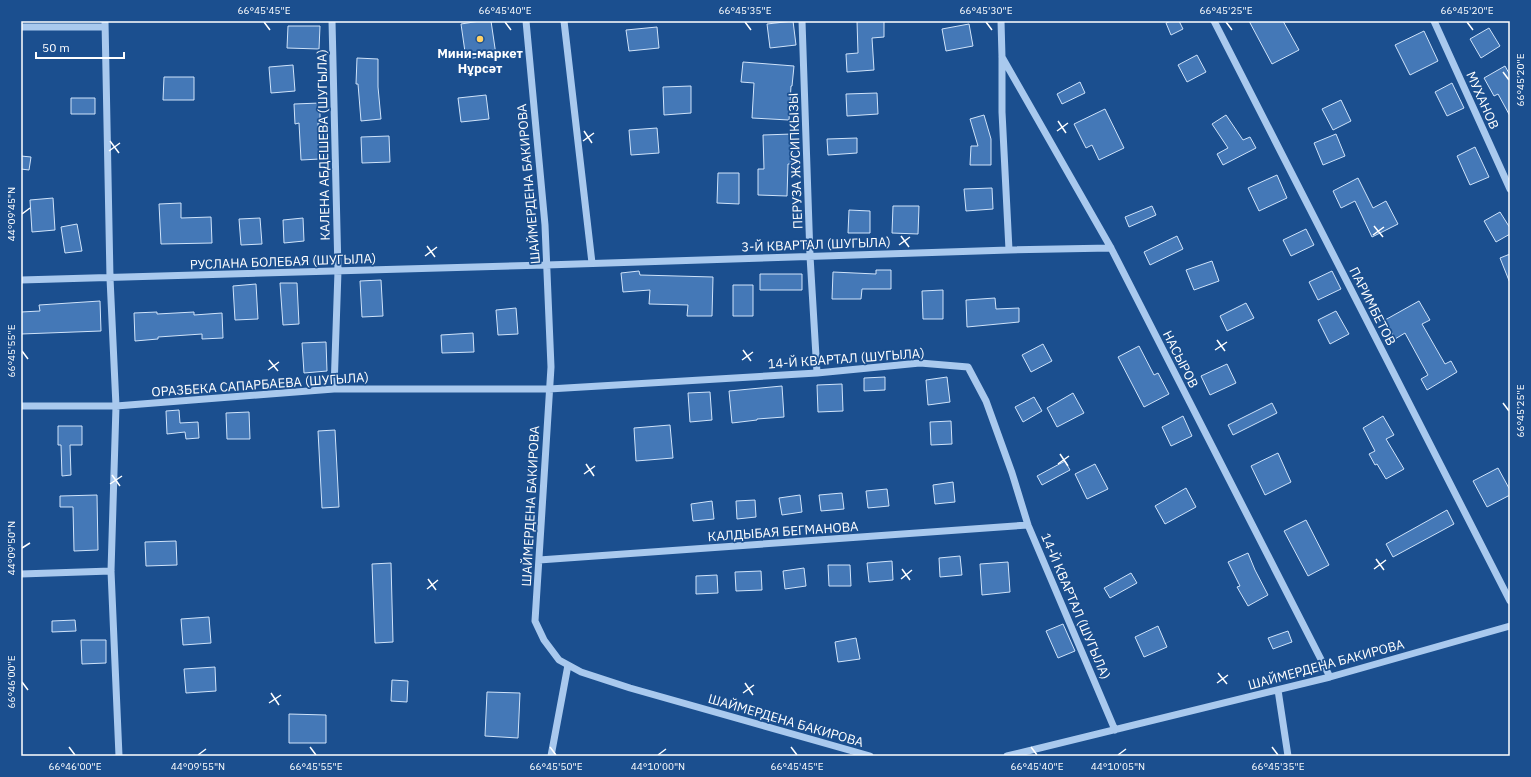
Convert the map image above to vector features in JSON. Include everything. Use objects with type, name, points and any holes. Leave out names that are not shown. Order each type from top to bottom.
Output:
[{"type":"street","name":"КАЛЕНА АБДЕШЕВА (ШУГЫЛА)","points":[[332,21],[338,271],[334,389]]},
{"type":"street","name":"ШАЙМЕРДЕНА БАКИРОВА","points":[[526,21],[545,225],[551,367],[536,621],[544,640],[559,660],[581,672],[630,688],[870,756]]},
{"type":"street","points":[[564,21],[592,263]]},
{"type":"street","name":"ПЕРУЗА ЖУСИПКЫЗЫ","points":[[802,21],[810,256],[817,373]]},
{"type":"street","points":[[1001,21],[1002,112],[1009,250]]},
{"type":"street","name":"ПАРИМБЕТОВ","points":[[1214,21],[1510,601]]},
{"type":"street","name":"МУХАНОВ","points":[[1434,21],[1510,188]]},
{"type":"street","points":[[21,27],[105,24],[110,278],[116,406],[111,571],[119,756]]},
{"type":"street","name":"НАСЫРОВ","points":[[1002,57],[1111,248],[1330,677]]},
{"type":"street","name":"3-Й КВАРТАЛ (ШУГЫЛА)","points":[[546,265],[1111,248]]},
{"type":"street","name":"РУСЛАНА БОЛЕБАЯ (ШУГЫЛА)","points":[[21,280],[546,265]]},
{"type":"street","name":"14-Й КВАРТАЛ (ШУГЫЛА)","points":[[549,390],[817,373],[920,363],[968,367],[986,401],[1012,473],[1028,525],[1115,730]]},
{"type":"street","name":"ОРАЗБЕКА САПАРБАЕВА (ШУГЫЛА)","points":[[21,406],[116,406],[334,389],[549,390]]},
{"type":"street","name":"КАЛДЫБАЯ БЕГМАНОВА","points":[[539,560],[1028,525]]},
{"type":"street","points":[[21,574],[111,571]]},
{"type":"street","name":"ШАЙМЕРДЕНА БАКИРОВА","points":[[1007,756],[1330,677],[1510,626]]},
{"type":"street","points":[[551,756],[568,665]]},
{"type":"street","points":[[1278,690],[1288,756]]},
{"type":"building","points":[[491,21],[496,55],[466,59],[461,24]]},
{"type":"building","points":[[793,21],[796,45],[770,48],[767,24]]},
{"type":"building","points":[[857,21],[884,21],[884,37],[872,38],[874,70],[847,72],[846,54],[858,53]]},
{"type":"building","points":[[1171,21],[1179,21],[1183,29],[1171,35],[1166,23]]},
{"type":"building","points":[[1249,21],[1283,21],[1299,50],[1272,64]]},
{"type":"building","points":[[969,24],[973,46],[946,51],[942,29]]},
{"type":"building","points":[[288,26],[320,26],[319,49],[287,48]]},
{"type":"building","points":[[657,27],[659,48],[629,51],[626,30]]},
{"type":"building","points":[[1489,28],[1500,46],[1481,58],[1470,39]]},
{"type":"building","points":[[1424,31],[1438,61],[1410,75],[1395,45]]},
{"type":"building","points":[[1197,55],[1206,72],[1187,82],[1178,65]]},
{"type":"building","points":[[357,58],[378,59],[378,87],[381,119],[361,121],[358,84],[356,84]]},
{"type":"building","points":[[743,62],[794,66],[789,120],[752,118],[754,83],[741,82]]},
{"type":"building","points":[[293,65],[295,91],[271,93],[269,67]]},
{"type":"building","points":[[1505,66],[1510,75],[1510,116],[1498,94],[1494,96],[1484,78]]},
{"type":"building","points":[[164,77],[194,77],[194,100],[163,100]]},
{"type":"building","points":[[1080,82],[1085,93],[1062,104],[1057,94]]},
{"type":"building","points":[[1452,83],[1464,108],[1447,116],[1435,92]]},
{"type":"building","points":[[691,86],[691,113],[664,115],[663,87]]},
{"type":"building","points":[[877,93],[878,114],[847,116],[846,94]]},
{"type":"building","points":[[486,95],[489,119],[461,122],[458,98]]},
{"type":"building","points":[[71,98],[95,98],[95,114],[71,114]]},
{"type":"building","points":[[1341,100],[1351,121],[1333,130],[1322,109]]},
{"type":"building","points":[[320,103],[320,123],[318,123],[320,159],[301,160],[299,123],[295,124],[294,104]]},
{"type":"building","points":[[1105,109],[1124,148],[1099,160],[1092,145],[1086,148],[1074,124]]},
{"type":"building","points":[[984,115],[991,139],[991,165],[970,165],[971,146],[978,146],[970,119]]},
{"type":"building","points":[[1226,115],[1243,140],[1250,137],[1256,148],[1223,165],[1217,154],[1228,148],[1212,124]]},
{"type":"building","points":[[657,128],[659,153],[631,155],[629,130]]},
{"type":"building","points":[[792,134],[793,164],[788,164],[787,196],[758,195],[758,169],[764,169],[763,135]]},
{"type":"building","points":[[1336,134],[1345,156],[1323,165],[1314,143]]},
{"type":"building","points":[[389,136],[390,162],[362,163],[361,137]]},
{"type":"building","points":[[857,138],[857,153],[828,155],[827,139]]},
{"type":"building","points":[[1475,147],[1489,177],[1470,185],[1457,156]]},
{"type":"building","points":[[21,156],[31,157],[29,170],[21,169]]},
{"type":"building","points":[[718,173],[739,173],[739,204],[717,203]]},
{"type":"building","points":[[1277,175],[1287,198],[1259,211],[1248,188]]},
{"type":"building","points":[[1358,178],[1373,208],[1386,201],[1398,224],[1372,237],[1355,201],[1341,208],[1333,191]]},
{"type":"building","points":[[992,188],[993,209],[966,211],[964,189]]},
{"type":"building","points":[[53,198],[55,230],[32,232],[30,200]]},
{"type":"building","points":[[181,203],[181,218],[211,217],[212,243],[161,244],[159,204]]},
{"type":"building","points":[[893,206],[919,206],[918,234],[892,233]]},
{"type":"building","points":[[1152,206],[1156,215],[1129,227],[1125,217]]},
{"type":"building","points":[[849,210],[870,211],[870,233],[848,233]]},
{"type":"building","points":[[1500,212],[1510,228],[1510,234],[1496,242],[1484,221]]},
{"type":"building","points":[[260,218],[262,244],[241,245],[239,219]]},
{"type":"building","points":[[303,218],[304,241],[284,243],[283,220]]},
{"type":"building","points":[[77,224],[82,251],[65,253],[61,227]]},
{"type":"building","points":[[1306,229],[1314,245],[1291,256],[1283,240]]},
{"type":"building","points":[[1177,236],[1183,249],[1150,265],[1144,252]]},
{"type":"building","points":[[1510,254],[1510,283],[1500,258]]},
{"type":"building","points":[[1212,261],[1219,281],[1194,290],[1186,270]]},
{"type":"building","points":[[876,270],[891,270],[891,289],[862,289],[861,299],[832,299],[833,272],[876,274]]},
{"type":"building","points":[[639,271],[640,275],[713,277],[712,316],[687,316],[688,305],[649,304],[650,290],[623,292],[621,273]]},
{"type":"building","points":[[1332,271],[1341,289],[1318,300],[1309,282]]},
{"type":"building","points":[[760,274],[802,274],[802,290],[760,290]]},
{"type":"building","points":[[381,280],[383,316],[362,317],[360,281]]},
{"type":"building","points":[[280,283],[297,283],[299,324],[283,325]]},
{"type":"building","points":[[256,284],[258,319],[235,320],[233,286]]},
{"type":"building","points":[[733,285],[753,285],[753,316],[733,316]]},
{"type":"building","points":[[943,290],[943,319],[923,319],[922,291]]},
{"type":"building","points":[[995,298],[996,309],[1019,308],[1019,322],[967,327],[966,300]]},
{"type":"building","points":[[100,301],[101,331],[21,334],[21,312],[40,311],[39,305]]},
{"type":"building","points":[[1419,301],[1430,320],[1422,324],[1445,364],[1451,361],[1457,372],[1427,390],[1421,379],[1428,375],[1405,333],[1395,339],[1385,320]]},
{"type":"building","points":[[1246,303],[1254,318],[1227,331],[1220,316]]},
{"type":"building","points":[[516,308],[518,334],[498,335],[496,310]]},
{"type":"building","points":[[1336,311],[1349,334],[1330,344],[1318,320]]},
{"type":"building","points":[[157,312],[157,314],[194,312],[194,315],[222,313],[223,338],[202,339],[202,334],[158,337],[158,339],[135,341],[134,313]]},
{"type":"building","points":[[473,333],[474,352],[442,353],[441,335]]},
{"type":"building","points":[[326,342],[327,371],[304,373],[302,343]]},
{"type":"building","points":[[1043,344],[1052,361],[1031,372],[1022,355]]},
{"type":"building","points":[[1139,346],[1154,375],[1158,373],[1169,394],[1144,407],[1118,357]]},
{"type":"building","points":[[1227,364],[1236,383],[1210,395],[1201,376]]},
{"type":"building","points":[[885,377],[885,390],[864,391],[864,378]]},
{"type":"building","points":[[947,377],[950,402],[928,405],[926,380]]},
{"type":"building","points":[[842,384],[843,411],[818,412],[817,385]]},
{"type":"building","points":[[782,386],[784,417],[732,423],[729,391]]},
{"type":"building","points":[[710,392],[712,420],[690,422],[688,393]]},
{"type":"building","points":[[1073,393],[1084,413],[1057,427],[1047,408]]},
{"type":"building","points":[[1034,397],[1042,411],[1023,422],[1015,407]]},
{"type":"building","points":[[1272,403],[1277,413],[1233,435],[1228,425]]},
{"type":"building","points":[[179,410],[180,423],[198,422],[199,438],[186,439],[185,432],[167,434],[166,411]]},
{"type":"building","points":[[249,412],[250,439],[227,439],[226,413]]},
{"type":"building","points":[[1183,416],[1192,436],[1171,446],[1162,427]]},
{"type":"building","points":[[1383,416],[1394,435],[1386,439],[1404,469],[1386,479],[1377,464],[1375,465],[1369,454],[1375,451],[1363,428]]},
{"type":"building","points":[[951,421],[952,444],[931,445],[930,422]]},
{"type":"building","points":[[670,425],[673,458],[636,461],[634,428]]},
{"type":"building","points":[[58,426],[82,426],[82,445],[70,445],[71,475],[62,476],[61,445],[58,445]]},
{"type":"building","points":[[335,430],[339,507],[322,508],[318,431]]},
{"type":"building","points":[[1278,453],[1291,482],[1265,495],[1251,466]]},
{"type":"building","points":[[1065,461],[1070,470],[1042,485],[1037,476]]},
{"type":"building","points":[[1095,464],[1108,489],[1087,499],[1075,474]]},
{"type":"building","points":[[1498,468],[1510,490],[1510,495],[1487,507],[1473,481]]},
{"type":"building","points":[[953,482],[955,502],[935,504],[933,485]]},
{"type":"building","points":[[1186,488],[1196,507],[1165,524],[1155,506]]},
{"type":"building","points":[[887,489],[889,506],[868,508],[866,491]]},
{"type":"building","points":[[842,493],[844,509],[821,511],[819,495]]},
{"type":"building","points":[[97,495],[98,550],[74,551],[73,507],[60,507],[60,496]]},
{"type":"building","points":[[800,495],[802,512],[782,515],[779,498]]},
{"type":"building","points":[[755,500],[756,517],[737,519],[736,501]]},
{"type":"building","points":[[712,501],[714,519],[693,521],[691,504]]},
{"type":"building","points":[[1447,510],[1454,524],[1393,557],[1386,544]]},
{"type":"building","points":[[1306,520],[1329,565],[1308,576],[1284,531]]},
{"type":"building","points":[[176,541],[177,565],[146,566],[145,542]]},
{"type":"building","points":[[1248,553],[1268,595],[1248,606],[1237,587],[1240,586],[1228,562]]},
{"type":"building","points":[[960,556],[962,575],[940,577],[939,558]]},
{"type":"building","points":[[892,561],[893,580],[869,582],[867,563]]},
{"type":"building","points":[[1008,562],[1010,592],[982,595],[980,564]]},
{"type":"building","points":[[391,563],[393,642],[375,643],[372,564]]},
{"type":"building","points":[[828,565],[850,565],[851,586],[829,586]]},
{"type":"building","points":[[804,568],[806,586],[785,589],[783,571]]},
{"type":"building","points":[[761,571],[762,590],[736,591],[735,572]]},
{"type":"building","points":[[1131,573],[1137,583],[1110,598],[1104,588]]},
{"type":"building","points":[[717,575],[718,593],[696,594],[696,576]]},
{"type":"building","points":[[209,617],[211,643],[183,645],[181,619]]},
{"type":"building","points":[[75,620],[76,631],[52,632],[52,621]]},
{"type":"building","points":[[1063,624],[1075,651],[1058,658],[1046,631]]},
{"type":"building","points":[[1158,626],[1167,647],[1144,657],[1135,637]]},
{"type":"building","points":[[1288,631],[1292,642],[1273,649],[1268,638]]},
{"type":"building","points":[[856,638],[860,659],[838,662],[835,642]]},
{"type":"building","points":[[81,640],[106,640],[106,663],[82,664]]},
{"type":"building","points":[[215,667],[216,691],[186,693],[184,669]]},
{"type":"building","points":[[392,680],[408,681],[407,702],[391,701]]},
{"type":"building","points":[[487,692],[520,693],[518,738],[485,736]]},
{"type":"building","points":[[289,714],[326,715],[326,743],[289,743]]},
{"type":"place","name":"Мини-маркет Нұрсәт","points":[[480,39]]}]
